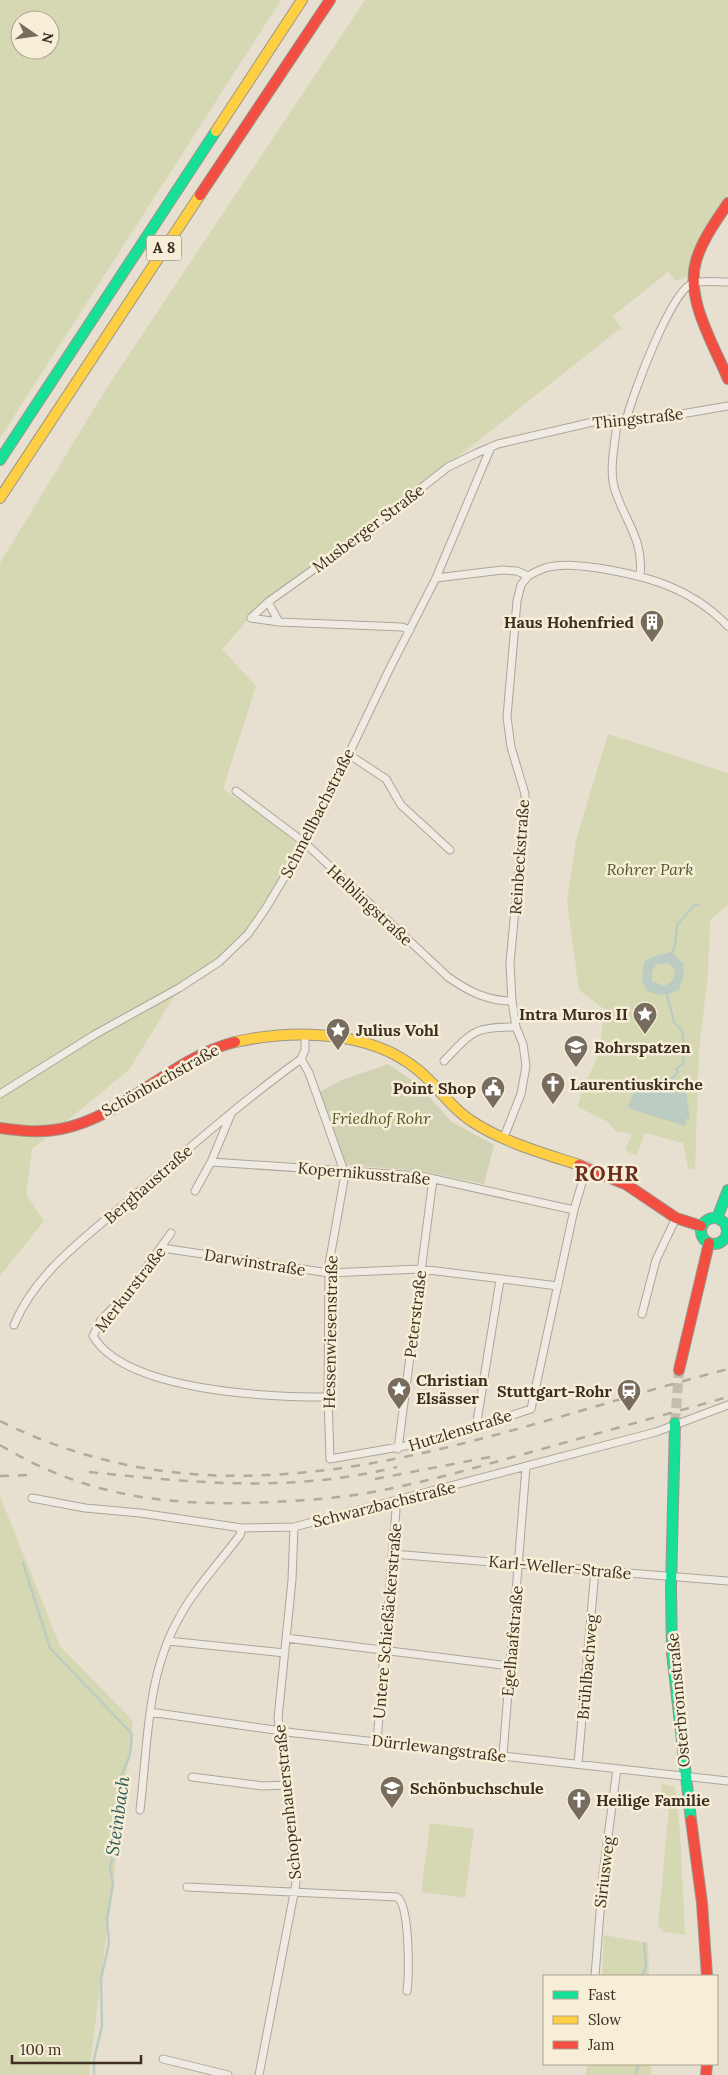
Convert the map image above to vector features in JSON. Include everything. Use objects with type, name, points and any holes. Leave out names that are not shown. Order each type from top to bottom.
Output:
[{"type":"main road","name":"A 8","points":[[0,460],[302,0]]},
{"type":"main road","name":"A 8","points":[[0,498],[215,170],[330,0]]},
{"type":"main road","points":[[728,203],[699,254],[694,268],[696,299],[728,379]]},
{"type":"main road","name":"Schönbuchstraße","points":[[0,1128],[28,1133],[55,1131],[76,1125],[136,1094],[200,1055],[220,1046],[254,1038],[305,1036],[363,1042],[383,1048],[414,1065],[456,1109],[470,1120],[504,1137],[587,1166],[634,1189],[676,1218],[702,1226]]},
{"type":"main road","points":[[717,1218],[720,1204],[728,1190]]},
{"type":"main road","points":[[717,1218],[726,1224],[728,1236],[720,1243],[709,1243],[702,1237],[702,1226],[708,1219],[717,1218]]},
{"type":"main road","points":[[679,1370],[709,1243]]},
{"type":"main road","name":"Osterbronnstraße","points":[[675,1424],[671,1640],[700,1884],[707,1975]]},
{"type":"street","points":[[626,421],[646,361],[680,294],[694,283],[728,282]]},
{"type":"street","name":"Thingstraße","points":[[491,447],[606,419],[635,422],[728,406]]},
{"type":"street","points":[[617,420],[613,478],[615,490],[640,547],[640,575]]},
{"type":"street","name":"Schmellbachstraße","points":[[0,1094],[94,1035],[166,996],[219,962],[248,934],[266,908],[304,843],[436,578],[491,447]]},
{"type":"street","name":"Musberger Straße","points":[[279,622],[251,618],[268,602],[359,537],[448,467],[491,447]]},
{"type":"street","points":[[436,578],[502,570],[516,571],[528,576],[546,568],[564,565],[640,575],[662,583],[706,606],[728,626]]},
{"type":"street","name":"Reinbeckstraße","points":[[504,1137],[521,1094],[526,1066],[523,1044],[516,1026],[512,1001],[510,962],[526,804],[525,794],[511,747],[507,717],[517,601],[521,585],[528,576]]},
{"type":"street","points":[[268,602],[279,622],[402,627],[410,630]]},
{"type":"street","points":[[348,754],[386,779],[407,811],[450,850]]},
{"type":"street","name":"Helblingstraße","points":[[236,791],[304,843],[448,977],[466,990],[484,997],[497,1001],[512,1001]]},
{"type":"street","points":[[444,1060],[467,1037],[480,1029],[516,1026]]},
{"type":"street","points":[[301,1059],[305,1050],[305,1036]]},
{"type":"street","name":"Berghaustraße","points":[[14,1325],[22,1306],[52,1267],[232,1111],[301,1059]]},
{"type":"street","name":"Hessenwiesenstraße","points":[[301,1059],[309,1074],[344,1170],[329,1273],[328,1396],[330,1459]]},
{"type":"street","points":[[195,1191],[211,1162],[232,1111]]},
{"type":"street","name":"Kopernikusstraße","points":[[211,1162],[344,1170],[433,1179],[574,1210]]},
{"type":"street","points":[[558,1286],[574,1210],[587,1166]]},
{"type":"street","name":"Peterstraße","points":[[398,1449],[433,1179]]},
{"type":"street","points":[[642,1314],[656,1260],[676,1218]]},
{"type":"street","name":"Merkurstraße","points":[[171,1233],[128,1293],[101,1320],[93,1336],[98,1344],[126,1364],[185,1385],[225,1393],[281,1397],[328,1396]]},
{"type":"street","name":"Darwinstraße","points":[[162,1248],[329,1273],[420,1269],[558,1286]]},
{"type":"street","points":[[476,1427],[500,1280]]},
{"type":"street","name":"Hutzlenstraße","points":[[330,1459],[433,1442],[531,1408],[558,1286]]},
{"type":"street","name":"Schwarzbachstraße","points":[[32,1498],[85,1508],[140,1513],[255,1530],[294,1527],[656,1432],[728,1405]]},
{"type":"street","name":"Egelhaafstraße","points":[[503,1755],[526,1467]]},
{"type":"street","name":"Untere Schießäckerstraße","points":[[377,1741],[396,1510],[394,1502]]},
{"type":"street","name":"Schopenhauerstraße","points":[[259,2075],[295,1892],[294,1843],[278,1718],[294,1527]]},
{"type":"street","points":[[140,1810],[150,1712],[159,1666],[168,1641],[180,1616],[240,1535],[242,1528]]},
{"type":"street","name":"Karl-Weller-Straße","points":[[392,1554],[728,1581]]},
{"type":"street","name":"Brühlbachweg","points":[[578,1764],[595,1570]]},
{"type":"street","points":[[286,1638],[510,1666]]},
{"type":"street","points":[[168,1641],[285,1652]]},
{"type":"street","name":"Dürrlewangstraße","points":[[150,1712],[280,1730],[728,1781]]},
{"type":"street","name":"Siriusweg","points":[[595,1975],[603,1874],[617,1769]]},
{"type":"street","points":[[192,1777],[263,1786],[287,1785]]},
{"type":"street","points":[[187,1887],[397,1897],[402,1899],[409,1970],[407,1991]]},
{"type":"street","points":[[163,2059],[228,2075]]},
{"type":"green space","points":[[0,0],[281,0],[0,438]]},
{"type":"green space","points":[[365,0],[728,0],[728,195],[697,249],[690,276],[675,281],[668,272],[613,316],[621,328],[454,460],[264,602],[222,649],[256,686],[223,789],[263,816],[296,843],[305,843],[266,908],[235,948],[179,988],[129,1070],[32,1149],[26,1194],[44,1221],[0,1276],[0,563],[108,386]]},
{"type":"green space","name":"Rohrer Park","points":[[608,734],[728,773],[728,905],[710,920],[708,974],[699,1050],[695,1170],[688,1168],[683,1143],[645,1133],[636,1156],[625,1150],[632,1134],[615,1131],[608,1122],[578,1107],[582,1090],[599,1054],[604,1009],[579,990],[567,902],[576,840]]},
{"type":"green space","name":"Friedhof Rohr","points":[[388,1064],[417,1084],[452,1122],[494,1145],[484,1184],[422,1171],[346,1165],[319,1092],[342,1080]]},
{"type":"green space","points":[[0,1496],[60,1646],[133,1721],[89,2075],[0,2075]]},
{"type":"green space","points":[[662,1784],[675,1787],[680,1832],[685,1935],[664,1932],[658,1926],[669,1807],[661,1791]]},
{"type":"green space","points":[[430,1823],[474,1829],[465,1898],[421,1892]]},
{"type":"green space","points":[[604,1935],[648,1943],[649,1975],[602,1975]]},
{"type":"green space","points":[[588,2065],[651,2065],[651,2075],[585,2075]]},
{"type":"shaded area","points":[[671,952],[684,964],[679,990],[663,995],[647,991],[642,982],[644,962],[657,955]],"holes":[[[668,963],[675,969],[672,979],[664,986],[652,981],[652,971],[656,965]]]},
{"type":"shaded area","points":[[673,1077],[685,1086],[690,1119],[687,1118],[685,1126],[628,1108],[635,1092],[643,1083],[649,1080]]},
{"type":"waterway","points":[[672,953],[675,946],[677,925],[694,905]]},
{"type":"waterway","points":[[667,995],[674,1022],[682,1031],[684,1048],[683,1064],[676,1069],[678,1072],[673,1077]]},
{"type":"waterway","name":"Steinbach","points":[[23,1563],[50,1648],[132,1734],[130,1755],[120,1779],[118,1826],[110,1869],[113,1884],[107,1919],[109,1943],[101,1979],[102,2026],[94,2059],[94,2075]]},
{"type":"waterway","points":[[642,1975],[646,1966],[644,1943]]},
{"type":"waterway","points":[[635,2075],[639,2065]]},
{"type":"tunnel","points":[[675,1423],[679,1370]]},
{"type":"railway","points":[[0,1421],[92,1456],[183,1473],[274,1475],[365,1464],[455,1445],[728,1369]]},
{"type":"railway","points":[[0,1445],[33,1463],[98,1488],[165,1500],[200,1503],[273,1502],[363,1494],[426,1481],[728,1397]]},
{"type":"railway","points":[[375,1479],[495,1456]]},
{"type":"railway","points":[[89,1472],[168,1480],[281,1483],[357,1475],[397,1467]]},
{"type":"railway","points":[[0,1476],[29,1475]]},
{"type":"traffic: fast","points":[[0,460],[216,131]]},
{"type":"traffic: fast","points":[[717,1218],[728,1190]]},
{"type":"traffic: fast","points":[[714,1218],[724,1221],[727,1231],[724,1241],[714,1244],[704,1241],[701,1231],[704,1221],[714,1218]]},
{"type":"traffic: fast","points":[[675,1423],[671,1587],[672,1653],[691,1820]]},
{"type":"traffic: slow","points":[[216,131],[302,0]]},
{"type":"traffic: slow","points":[[0,498],[200,195]]},
{"type":"traffic: slow","points":[[235,1042],[282,1035],[306,1035],[331,1036],[355,1040],[377,1047],[399,1057],[418,1070],[456,1109],[482,1128],[523,1146],[579,1165]]},
{"type":"traffic: jam","points":[[200,195],[330,0]]},
{"type":"traffic: jam","points":[[728,203],[702,246],[696,261],[694,276],[694,291],[703,322],[728,379]]},
{"type":"traffic: jam","points":[[0,1128],[46,1131],[61,1129],[84,1122],[106,1113],[190,1061],[212,1050],[235,1042]]},
{"type":"traffic: jam","points":[[579,1165],[627,1185],[676,1218],[701,1226]]},
{"type":"traffic: jam","points":[[679,1370],[709,1243]]},
{"type":"traffic: jam","points":[[691,1820],[702,1903],[707,1975]]},
{"type":"traffic: jam","points":[[706,2075],[707,2065]]},
{"type":"place","name":"Haus Hohenfried","points":[[652,643]]},
{"type":"place","name":"Intra Muros II","points":[[645,1035]]},
{"type":"place","name":"Julius Vohl","points":[[338,1051]]},
{"type":"place","name":"Rohrspatzen","points":[[576,1068]]},
{"type":"place","name":"Laurentiuskirche","points":[[553,1105]]},
{"type":"place","name":"Point Shop","points":[[493,1109]]},
{"type":"place","name":"Christian Elsässer","points":[[399,1410]]},
{"type":"place","name":"Stuttgart-Rohr","points":[[629,1412]]},
{"type":"place","name":"Schönbuchschule","points":[[392,1809]]},
{"type":"place","name":"Heilige Familie","points":[[579,1821]]},
{"type":"district","name":"ROHR","points":[[607,1174]]}]
